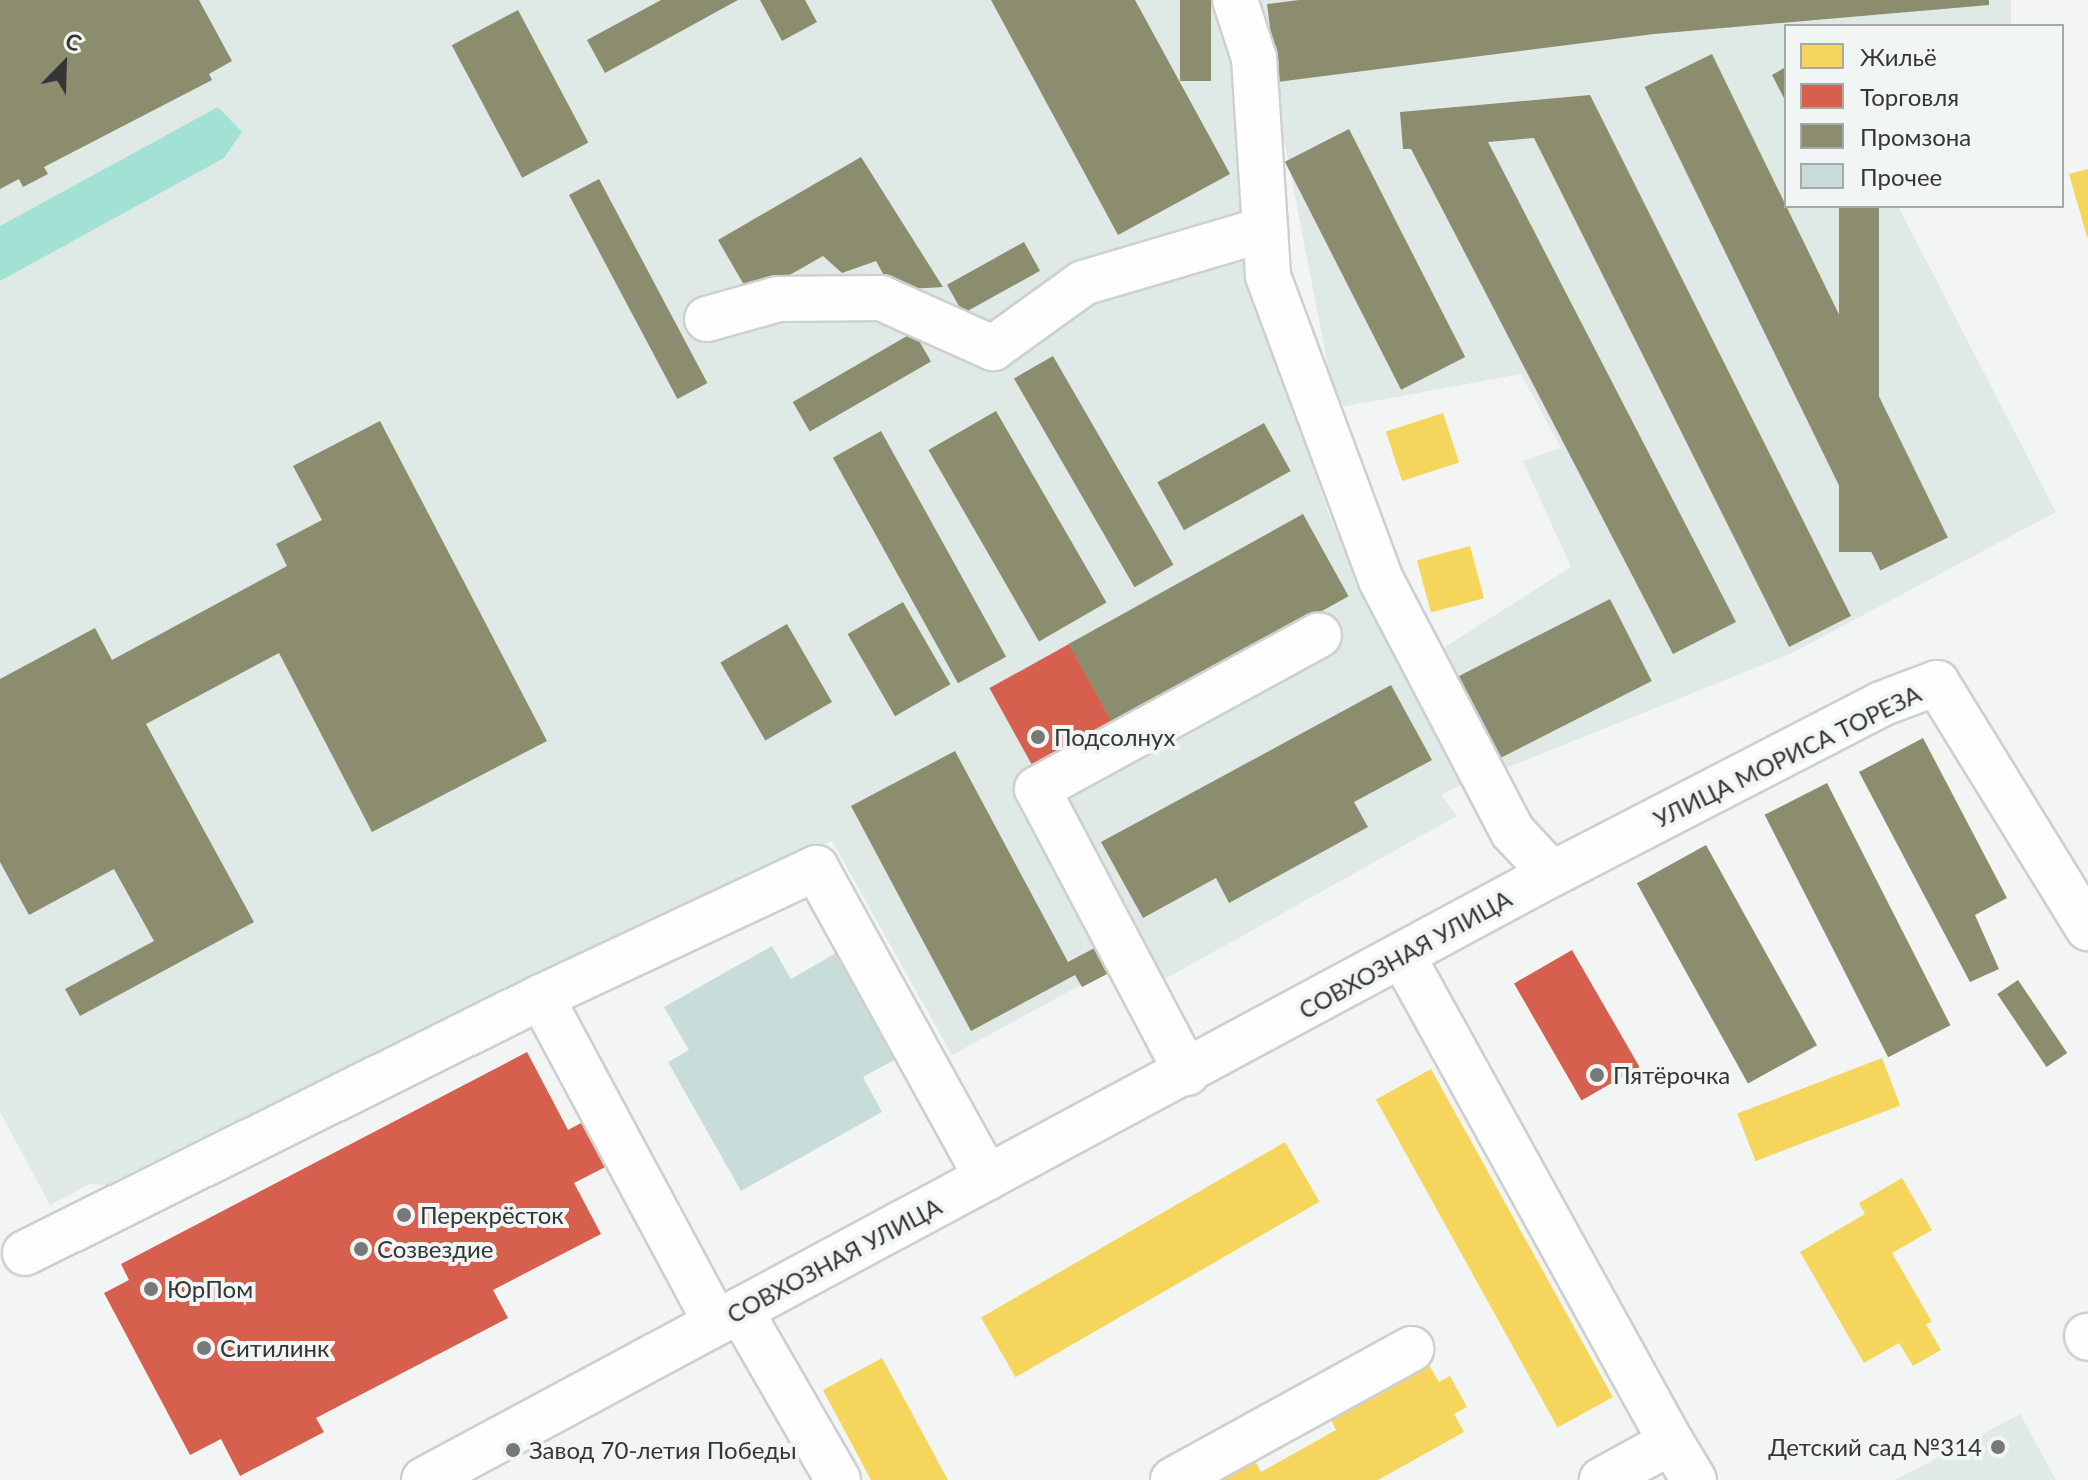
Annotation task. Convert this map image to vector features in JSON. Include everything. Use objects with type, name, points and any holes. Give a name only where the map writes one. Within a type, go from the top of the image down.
[{"type":"street","points":[[1235,0],[1254,58],[1268,276],[1381,580],[1513,832],[1552,874]]},
{"type":"street","points":[[707,319],[778,299],[881,298],[993,348],[1083,283],[1265,229]]},
{"type":"street","points":[[1187,1073],[1037,789],[1319,635]]},
{"type":"street","name":"УЛИЦА МОРИСА ТОРЕЗА","points":[[1552,874],[1881,704],[1937,683],[2088,928]]},
{"type":"street","points":[[25,1253],[541,997],[816,868],[987,1178]]},
{"type":"street","name":"СОВХОЗНАЯ УЛИЦА","points":[[424,1480],[1187,1073],[1552,874]]},
{"type":"street","points":[[1402,955],[1694,1480]]},
{"type":"street","points":[[541,997],[728,1317],[838,1480]]},
{"type":"street","points":[[1173,1480],[1411,1349]]},
{"type":"street","points":[[1602,1480],[1671,1442]]},
{"type":"shaded area","points":[[0,0],[1216,0],[1238,63],[1251,277],[1329,515],[1467,782],[1441,795],[1457,816],[1163,980],[1143,951],[952,1055],[832,841],[570,961],[134,1187],[90,1184],[50,1205],[0,1112]]},
{"type":"shaded area","points":[[1251,0],[2011,0],[2011,24],[1784,24],[1784,208],[1899,208],[2056,512],[1792,653],[1496,772],[1437,652],[1571,567],[1523,461],[1561,448],[1521,374],[1336,408],[1267,52]]},
{"type":"shaded area","name":"Детский сад №314","points":[[2020,1414],[2056,1480],[1895,1480]]},
{"type":"green space","points":[[218,107],[242,132],[224,158],[0,281],[0,226]]},
{"type":"building: Жильё","points":[[2088,169],[2088,237],[2087,237],[2069,174]]},
{"type":"building: Жильё","points":[[1443,413],[1459,462],[1402,481],[1386,432]]},
{"type":"building: Жильё","points":[[1470,546],[1484,598],[1431,612],[1417,560]]},
{"type":"building: Жильё","points":[[1882,1058],[1900,1106],[1756,1161],[1737,1114]]},
{"type":"building: Жильё","points":[[1431,1069],[1613,1397],[1558,1428],[1376,1100]]},
{"type":"building: Жильё","points":[[1285,1142],[1320,1202],[1016,1377],[981,1318]]},
{"type":"building: Жильё","points":[[1902,1178],[1932,1230],[1892,1253],[1932,1322],[1926,1324],[1941,1350],[1913,1366],[1899,1343],[1864,1363],[1800,1252],[1865,1214],[1859,1203]]},
{"type":"building: Жильё","points":[[882,1358],[948,1480],[871,1480],[823,1390]]},
{"type":"building: Жильё","points":[[1429,1365],[1439,1382],[1450,1376],[1467,1407],[1454,1414],[1464,1432],[1378,1480],[1222,1480],[1255,1461],[1261,1472],[1336,1430],[1331,1420]]},
{"type":"building: Торговля","points":[[1069,644],[1115,726],[1035,770],[989,688]]},
{"type":"building: Торговля","points":[[1572,950],[1640,1067],[1581,1100],[1514,983]]},
{"type":"building: Торговля","name":"Созвездие","points":[[527,1052],[568,1130],[598,1114],[621,1159],[574,1183],[601,1234],[493,1290],[508,1318],[316,1418],[324,1432],[240,1476],[221,1439],[190,1455],[104,1293],[129,1280],[121,1264]]},
{"type":"building: Промзона","points":[[0,0],[199,0],[232,61],[209,74],[212,80],[44,167],[48,174],[23,187],[19,179],[0,189]]},
{"type":"building: Промзона","points":[[661,0],[738,0],[605,73],[587,40]]},
{"type":"building: Промзона","points":[[760,0],[805,0],[817,22],[782,41]]},
{"type":"building: Промзона","points":[[991,0],[1135,0],[1230,174],[1118,235]]},
{"type":"building: Промзона","points":[[1180,0],[1211,0],[1211,81],[1180,81]]},
{"type":"building: Промзона","points":[[1299,0],[1989,0],[1989,5],[1654,34],[1277,82],[1267,4]]},
{"type":"building: Промзона","points":[[518,10],[588,142],[522,178],[452,45]]},
{"type":"building: Промзона","points":[[1712,54],[1784,202],[1784,208],[1787,208],[1948,538],[1880,570],[1645,87]]},
{"type":"building: Промзона","points":[[1784,68],[1784,98],[1772,75]]},
{"type":"building: Промзона","points":[[1590,95],[1851,616],[1789,647],[1534,138],[1488,142],[1736,622],[1673,654],[1411,149],[1403,149],[1400,112]]},
{"type":"building: Промзона","points":[[1349,129],[1465,357],[1401,390],[1285,162]]},
{"type":"building: Промзона","points":[[861,157],[943,287],[892,290],[876,261],[842,273],[823,256],[751,297],[718,240]]},
{"type":"building: Промзона","points":[[599,179],[707,383],[677,399],[569,195]]},
{"type":"building: Промзона","points":[[1839,208],[1879,208],[1879,552],[1839,552]]},
{"type":"building: Промзона","points":[[1024,242],[1040,271],[963,314],[947,285]]},
{"type":"building: Промзона","points":[[914,332],[931,361],[810,431],[793,402]]},
{"type":"building: Промзона","points":[[1053,356],[1174,565],[1135,587],[1014,378]]},
{"type":"building: Промзона","points":[[996,411],[1106,602],[1039,641],[928,450]]},
{"type":"building: Промзона","points":[[380,421],[547,741],[372,832],[279,653],[146,724],[254,922],[80,1016],[65,989],[154,941],[114,869],[29,915],[0,862],[0,679],[95,628],[112,660],[287,566],[276,544],[322,520],[293,466]]},
{"type":"building: Промзона","points":[[1264,423],[1291,471],[1184,530],[1157,482]]},
{"type":"building: Промзона","points":[[881,431],[1006,657],[958,683],[833,458]]},
{"type":"building: Промзона","points":[[1303,514],[1349,596],[1114,726],[1069,644]]},
{"type":"building: Промзона","points":[[1610,599],[1652,681],[1499,759],[1458,677]]},
{"type":"building: Промзона","points":[[903,602],[950,684],[895,716],[848,634]]},
{"type":"building: Промзона","points":[[787,624],[832,702],[765,740],[720,662]]},
{"type":"building: Промзона","points":[[1391,685],[1432,760],[1354,802],[1368,827],[1229,903],[1216,878],[1143,918],[1101,842]]},
{"type":"building: Промзона","points":[[1923,738],[2007,898],[1975,915],[1999,969],[1970,982],[1859,772]]},
{"type":"building: Промзона","points":[[955,751],[1068,962],[1102,944],[1115,970],[1082,987],[1075,975],[971,1031],[851,806]]},
{"type":"building: Промзона","points":[[1827,783],[1950,1025],[1888,1057],[1765,815]]},
{"type":"building: Промзона","points":[[1706,845],[1817,1045],[1748,1084],[1637,883]]},
{"type":"building: Промзона","points":[[2018,980],[2067,1053],[2046,1067],[1997,994]]},
{"type":"building: Прочее","points":[[772,946],[791,979],[836,953],[896,1059],[863,1077],[882,1112],[741,1191],[668,1062],[689,1050],[664,1007]]},
{"type":"place","name":"Подсолнух","points":[[1038,737]]},
{"type":"place","name":"Пятёрочка","points":[[1597,1075]]},
{"type":"place","name":"Перекрёсток","points":[[404,1215]]},
{"type":"place","name":"Созвездие","points":[[361,1249]]},
{"type":"place","name":"ЮрПом","points":[[151,1289]]},
{"type":"place","name":"Ситилинк","points":[[204,1348]]},
{"type":"place","name":"Детский сад №314","points":[[1998,1447]]},
{"type":"place","name":"Завод 70-летия Победы","points":[[513,1450]]}]
